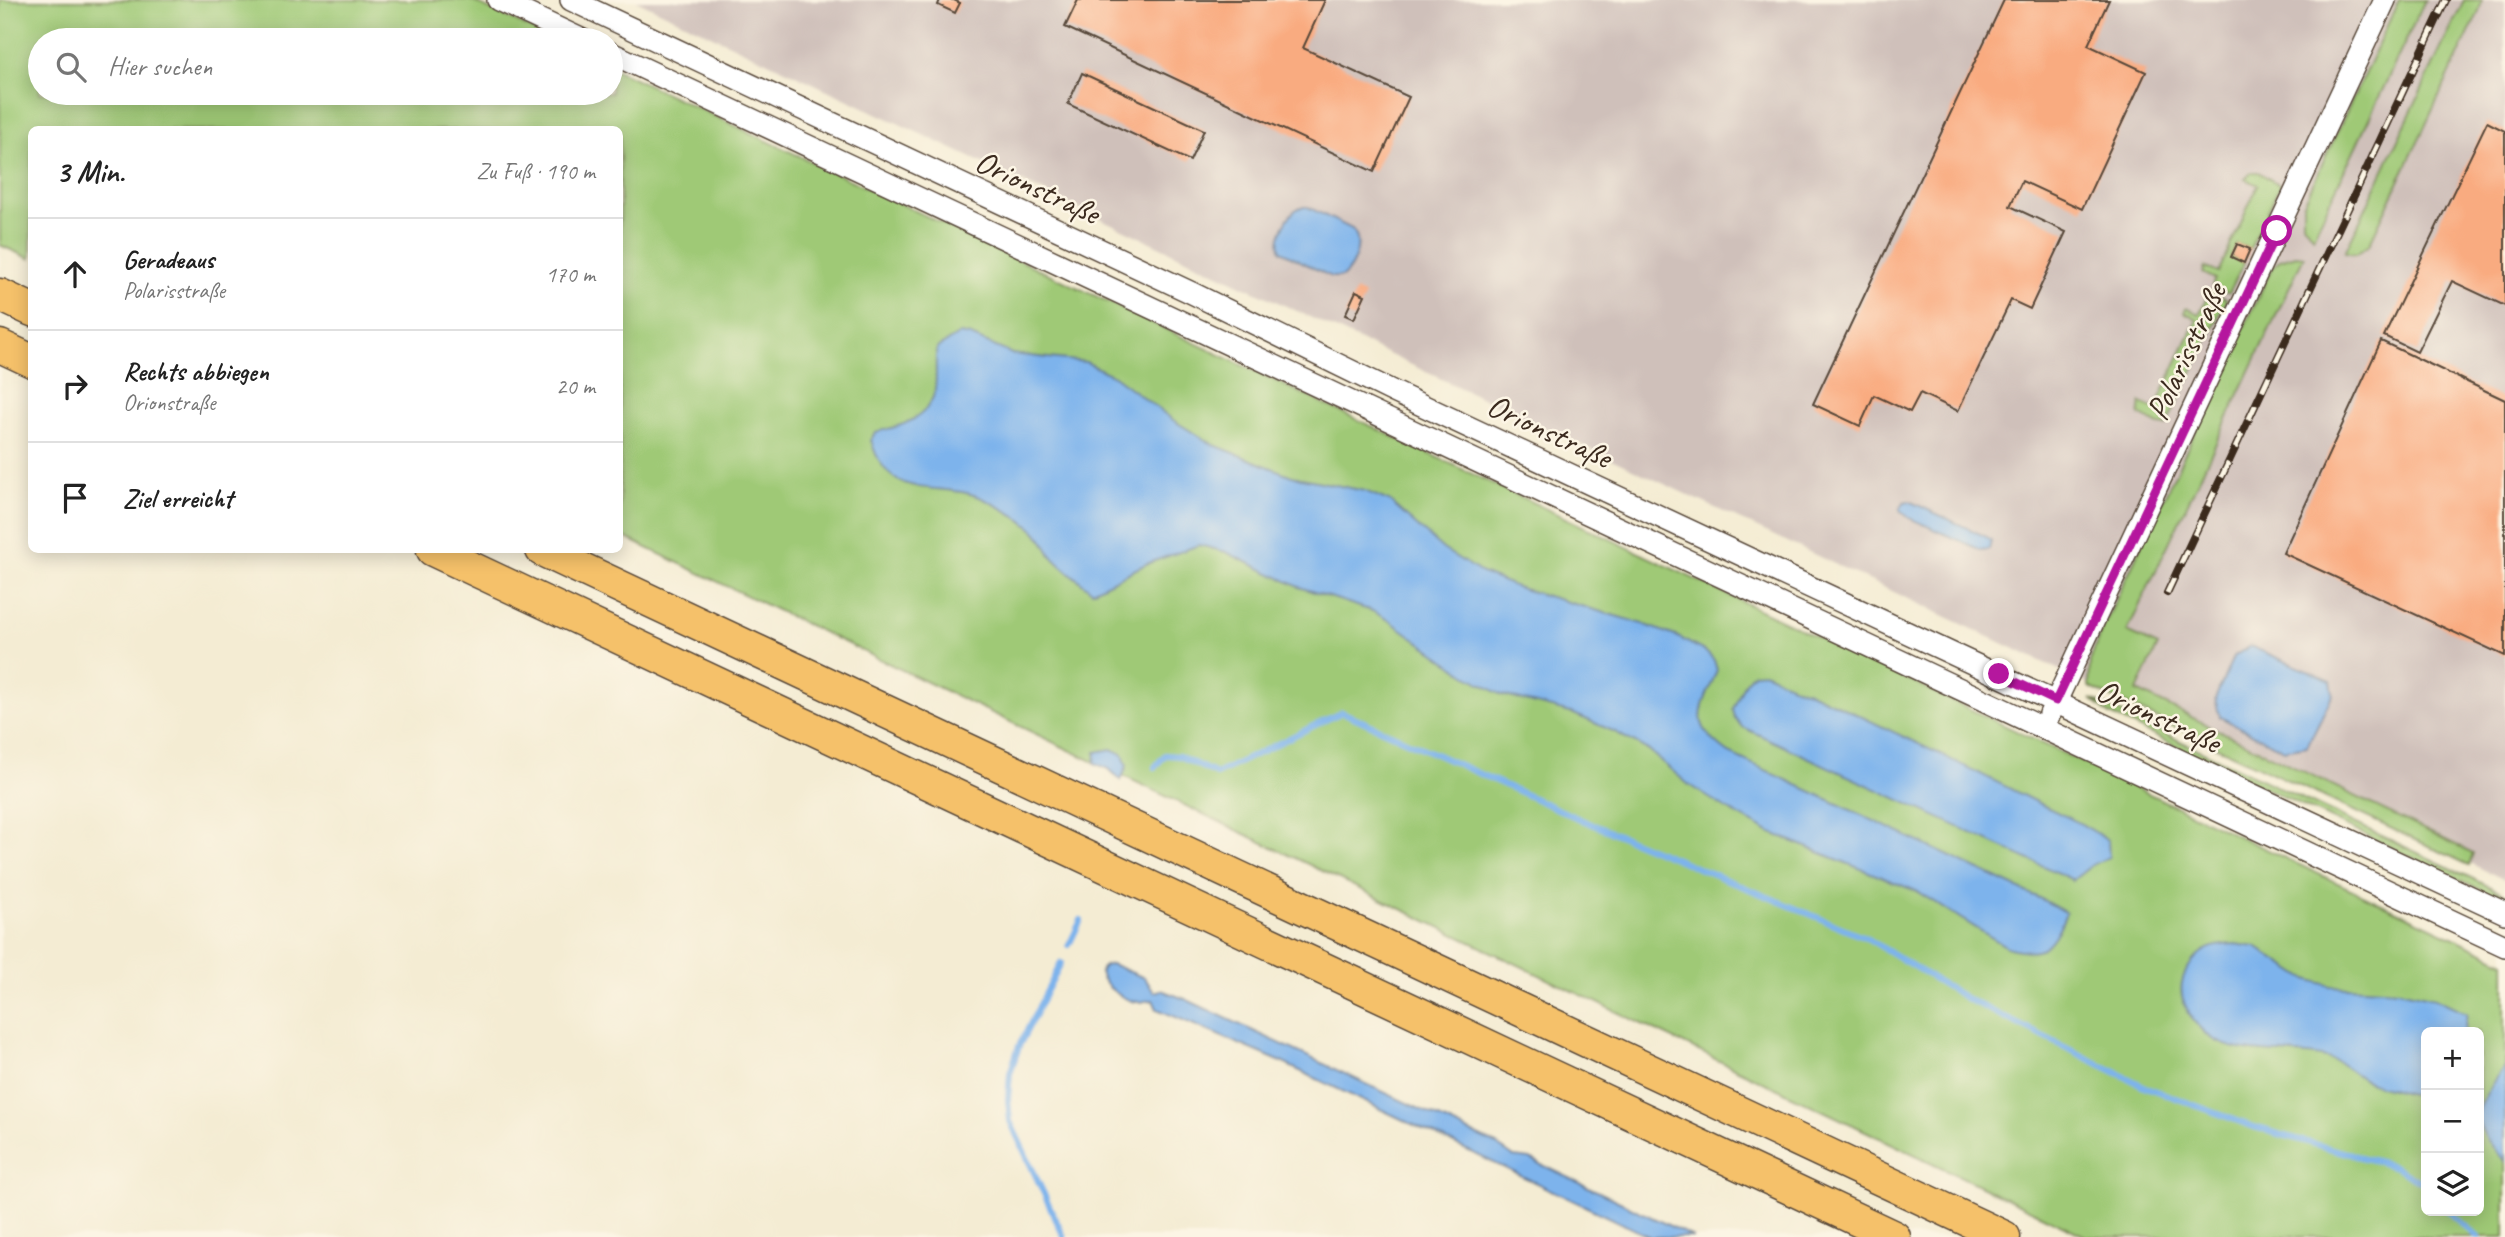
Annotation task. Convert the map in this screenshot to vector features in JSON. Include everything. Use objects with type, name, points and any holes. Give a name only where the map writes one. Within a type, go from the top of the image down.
[{"type":"highway","points":[[0,295],[28,308]]},
{"type":"highway","points":[[0,346],[28,359]]},
{"type":"highway","points":[[439,553],[1894,1237]]},
{"type":"highway","points":[[548,553],[2004,1237]]},
{"type":"street","points":[[498,0],[558,28]]},
{"type":"street","name":"Orionstraße","points":[[571,0],[1192,293],[1407,398],[2505,913]]},
{"type":"street","name":"Polarisstraße","points":[[2043,729],[2385,0]]},
{"type":"street","name":"Orionstraße","points":[[623,59],[2505,946]]},
{"type":"shaded area","points":[[636,0],[2505,0],[2505,880],[2461,859]]},
{"type":"green space","points":[[0,0],[470,0],[530,28],[28,28],[28,105],[623,105],[623,73],[2505,962],[2505,1237],[2087,1237],[623,536],[623,126],[28,126],[28,258],[0,245]]},
{"type":"green space","points":[[2399,0],[2425,0],[2313,237],[2303,223],[2303,205]]},
{"type":"green space","points":[[2464,0],[2482,0],[2479,12],[2369,245],[2356,254],[2345,252]]},
{"type":"green space","points":[[2252,172],[2258,172],[2280,185],[2250,249],[2237,244],[2231,257],[2244,263],[2229,293],[2212,286],[2215,279],[2203,273],[2205,267],[2218,273],[2258,185],[2245,179]]},
{"type":"green space","points":[[2296,255],[2304,256],[2127,632],[2158,646],[2137,691],[2473,853],[2469,865],[2089,687],[2090,662],[2099,636],[2272,268],[2280,260]]},
{"type":"green space","points":[[2210,291],[2227,299],[2166,426],[2159,425],[2139,415],[2141,403],[2155,409],[2197,319],[2184,312],[2186,308],[2199,314]]},
{"type":"green space","points":[[2091,699],[2505,894],[2505,901],[2110,715]]},
{"type":"water","points":[[1301,207],[1308,207],[1352,229],[1356,234],[1356,254],[1342,277],[1331,277],[1281,251],[1280,239],[1284,226]]},
{"type":"water","points":[[960,334],[1012,354],[1086,362],[1114,376],[1176,422],[1214,445],[1292,476],[1365,491],[1389,501],[1443,549],[1482,573],[1516,587],[1643,624],[1678,637],[1706,652],[1714,660],[1717,670],[1701,716],[1707,733],[1716,743],[1729,753],[2043,900],[2066,913],[2056,934],[2038,950],[2007,947],[1916,891],[1769,832],[1725,808],[1689,785],[1648,750],[1615,732],[1574,714],[1502,695],[1466,675],[1372,611],[1299,587],[1226,552],[1199,545],[1146,564],[1092,591],[1055,560],[1042,538],[1008,511],[969,494],[904,483],[891,475],[880,461],[871,440],[875,432],[902,425],[925,410],[934,394],[937,348]]},
{"type":"water","points":[[1909,501],[1987,537],[1991,540],[1989,549],[1981,550],[1909,518],[1900,510],[1904,502]]},
{"type":"water","points":[[2250,646],[2331,681],[2333,694],[2307,746],[2284,750],[2220,717],[2215,699],[2233,657]]},
{"type":"water","points":[[1764,672],[1917,743],[2078,823],[2108,841],[2109,857],[2092,865],[2073,880],[1742,727],[1735,718],[1733,709],[1745,682],[1753,673]]},
{"type":"water","points":[[1111,749],[1123,754],[1127,766],[1121,780],[1109,769],[1095,763],[1096,752]]},
{"type":"water","points":[[2235,944],[2256,947],[2304,978],[2331,986],[2399,990],[2435,998],[2467,1013],[2465,1027],[2421,1027],[2421,1094],[2418,1096],[2373,1083],[2330,1059],[2229,1046],[2212,1038],[2197,1025],[2182,995],[2183,979],[2187,970],[2199,954],[2215,946]]},
{"type":"water","points":[[1111,964],[1145,978],[1154,992],[1161,990],[1185,999],[1497,1145],[1514,1157],[1530,1159],[1693,1237],[1650,1237],[1279,1061],[1157,1009],[1153,1000],[1135,1002],[1123,997],[1102,978],[1100,972],[1104,966]]},
{"type":"water","points":[[2505,1066],[2505,1161],[2484,1134],[2484,1098]]},
{"type":"building","points":[[940,0],[960,3],[955,13],[938,5]]},
{"type":"building","points":[[1078,0],[1325,0],[1303,48],[1409,97],[1374,172],[1065,27]]},
{"type":"building","points":[[2004,0],[2109,0],[2088,45],[2146,72],[2082,209],[2022,181],[2010,206],[2066,232],[2030,309],[2011,300],[1958,411],[1920,393],[1910,412],[1874,395],[1860,426],[1813,404]]},
{"type":"building","points":[[1082,73],[1204,130],[1190,161],[1068,104]]},
{"type":"building","points":[[2487,122],[2505,131],[2505,306],[2452,281],[2417,352],[2384,336]]},
{"type":"building","points":[[2237,244],[2250,249],[2244,263],[2231,257]]},
{"type":"building","points":[[1356,291],[1365,295],[1354,319],[1345,315]]},
{"type":"building","points":[[2381,341],[2505,400],[2505,656],[2283,553]]},
{"type":"waterway","points":[[1155,767],[1165,755],[1179,756],[1216,774],[1342,712],[1582,820],[1865,937],[1967,999],[2146,1087],[2254,1127],[2396,1167],[2421,1182]]},
{"type":"waterway","points":[[1069,945],[1081,920]]},
{"type":"waterway","points":[[1061,963],[1019,1046],[1010,1073],[1008,1099],[1010,1121],[1064,1237]]},
{"type":"waterway","points":[[2454,1216],[2478,1237]]},
{"type":"railway","points":[[2167,593],[2446,0]]},
{"type":"route","points":[[1999,674],[2056,701],[2277,231]]}]
